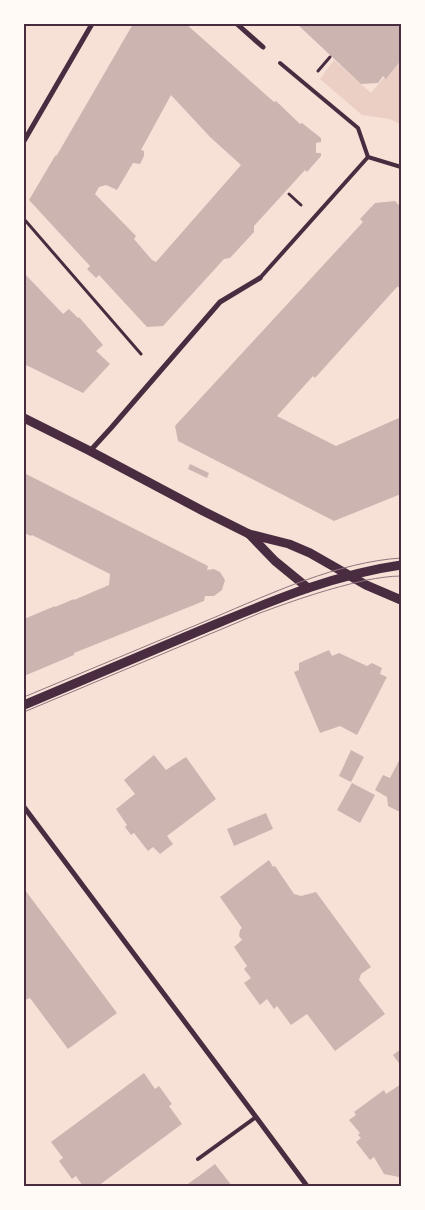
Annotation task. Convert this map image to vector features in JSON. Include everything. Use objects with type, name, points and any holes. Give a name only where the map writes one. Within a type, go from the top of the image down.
[{"type":"street","points":[[24,141],[92,24]]},
{"type":"street","points":[[236,24],[263,47]]},
{"type":"street","points":[[90,451],[220,302],[260,278]]},
{"type":"street","points":[[24,418],[249,534],[289,544],[310,553],[348,576],[401,600]]},
{"type":"street","points":[[249,534],[275,561],[308,588]]},
{"type":"street","points":[[24,705],[308,588],[369,570],[401,565]]},
{"type":"street","points":[[24,807],[307,1186]]},
{"type":"lane","points":[[280,63],[358,128],[368,157]]},
{"type":"lane","points":[[368,157],[401,167]]},
{"type":"lane","points":[[260,278],[368,157]]},
{"type":"lane","points":[[198,1159],[256,1117]]},
{"type":"path","points":[[24,219],[141,354]]},
{"type":"shaded area","points":[[401,57],[401,125],[390,119],[362,115],[320,79],[334,60],[371,93]]},
{"type":"building","points":[[133,24],[186,24],[300,124],[302,123],[321,138],[321,142],[316,143],[316,153],[321,153],[321,156],[307,172],[305,170],[254,226],[254,232],[230,258],[224,259],[163,326],[147,327],[99,275],[96,278],[87,269],[90,266],[29,200]],"holes":[[[171,95],[210,137],[241,165],[156,262],[152,260],[134,239],[136,236],[95,194],[99,187],[106,185],[117,190],[133,163],[140,164],[144,156],[144,151],[141,150]]]},
{"type":"building","points":[[297,24],[400,24],[401,60],[386,79],[383,76],[378,83],[361,84]]},
{"type":"building","points":[[395,201],[401,207],[401,287],[397,287],[315,378],[313,376],[277,416],[336,446],[401,417],[401,494],[334,521],[178,441],[175,426],[363,222],[360,219],[375,203]]},
{"type":"building","points":[[24,273],[63,314],[69,309],[79,317],[103,345],[96,351],[110,364],[83,393],[24,364]]},
{"type":"building","points":[[190,464],[209,473],[207,478],[188,469]]},
{"type":"building","points":[[24,473],[208,566],[207,570],[214,569],[220,572],[225,580],[222,590],[214,596],[205,596],[204,601],[74,653],[74,655],[24,676],[24,619],[109,585],[110,574],[32,535],[24,533]]},
{"type":"building","points":[[329,650],[332,656],[339,653],[367,666],[372,663],[382,668],[380,674],[387,677],[357,735],[340,726],[320,733],[294,672],[299,670],[299,663]]},
{"type":"building","points":[[351,750],[364,757],[351,782],[339,776]]},
{"type":"building","points":[[154,755],[166,770],[186,757],[216,799],[167,836],[173,844],[160,854],[153,847],[148,851],[134,833],[131,835],[125,827],[127,825],[116,809],[135,794],[124,780]]},
{"type":"building","points":[[401,757],[400,812],[388,806],[387,797],[375,790],[383,775],[390,778]]},
{"type":"building","points":[[352,783],[375,795],[360,823],[337,810]]},
{"type":"building","points":[[266,813],[273,829],[234,846],[227,829]]},
{"type":"building","points":[[269,860],[294,894],[301,896],[316,892],[371,967],[361,974],[359,980],[385,1014],[335,1051],[307,1014],[291,1025],[277,1006],[274,1009],[267,999],[260,1005],[244,983],[251,978],[244,969],[247,966],[234,947],[242,940],[239,936],[242,928],[220,897]]},
{"type":"building","points":[[25,890],[117,1013],[68,1049],[30,998],[24,999]]},
{"type":"building","points":[[401,1049],[401,1066],[393,1055]]},
{"type":"building","points":[[144,1073],[155,1089],[159,1086],[172,1104],[169,1106],[182,1124],[98,1186],[83,1186],[76,1176],[72,1179],[59,1161],[63,1158],[51,1142]]},
{"type":"building","points":[[401,1084],[401,1174],[399,1177],[384,1174],[374,1157],[370,1160],[356,1142],[361,1138],[358,1135],[360,1133],[349,1120],[356,1115],[354,1112],[384,1090],[386,1094]]},
{"type":"building","points":[[215,1164],[232,1186],[185,1186],[199,1176]]},
{"type":"tram line","points":[[24,697],[306,580],[353,566],[401,558]]},
{"type":"tram line","points":[[24,712],[273,608],[353,583],[401,576]]}]
